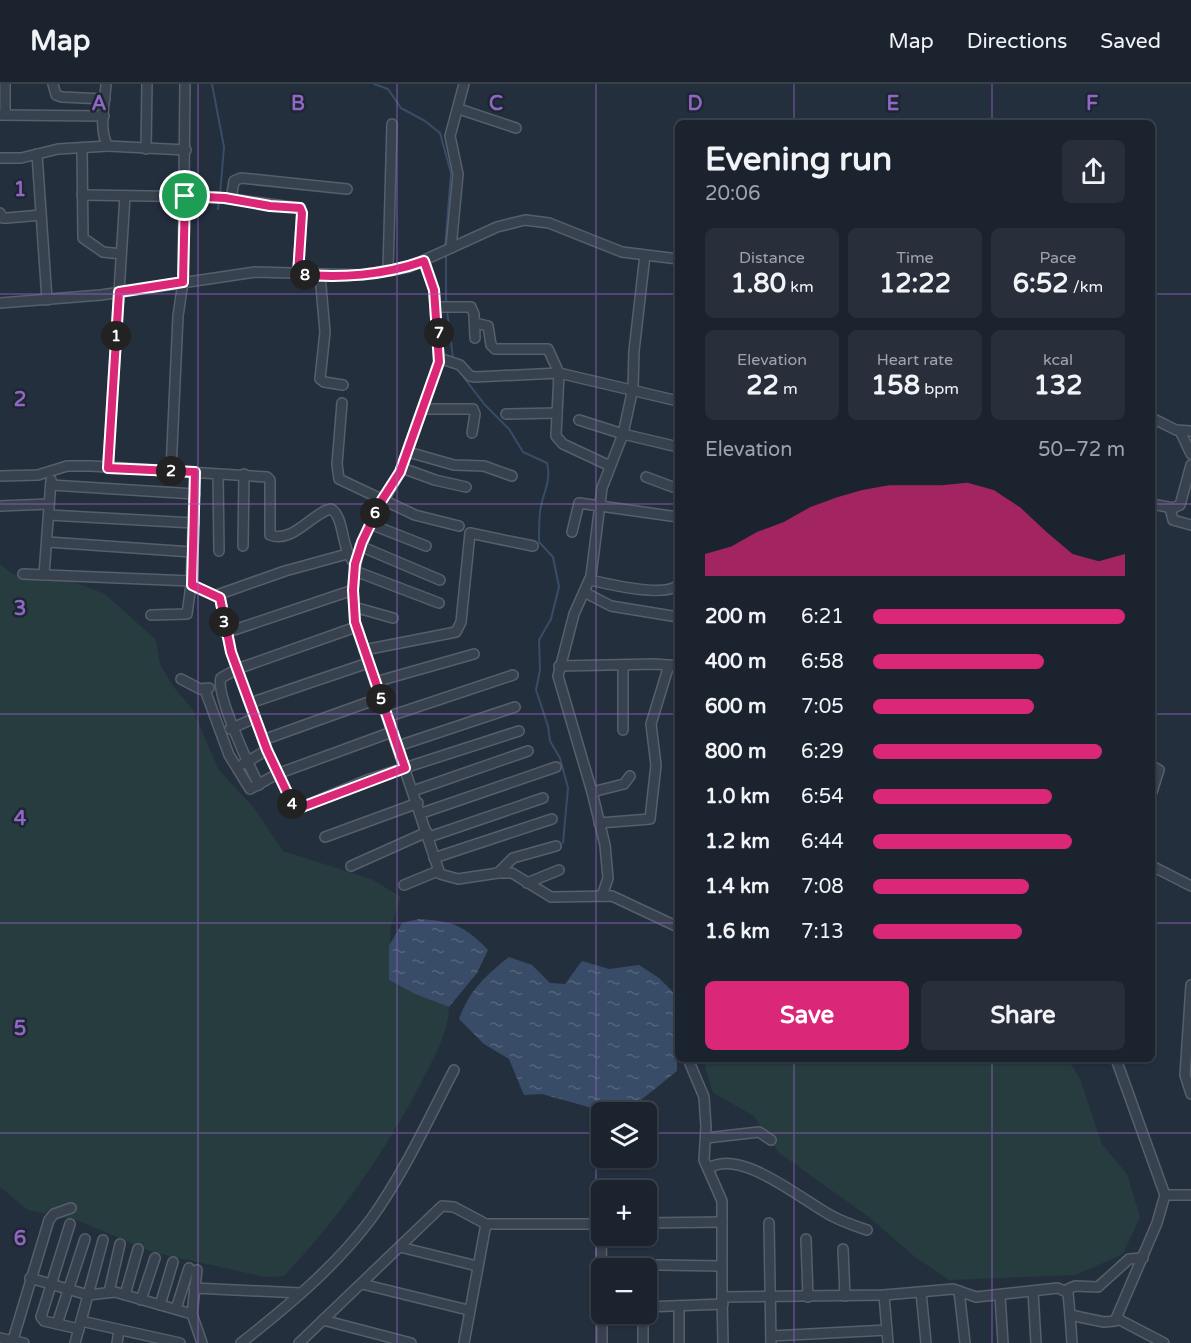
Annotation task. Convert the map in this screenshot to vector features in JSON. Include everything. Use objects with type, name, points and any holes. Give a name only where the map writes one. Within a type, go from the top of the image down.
[{"type":"street","points":[[5,84],[2,115],[104,116]]},
{"type":"street","points":[[53,84],[56,95],[62,97],[105,99]]},
{"type":"street","points":[[106,84],[104,116],[105,141],[108,146]]},
{"type":"street","points":[[146,149],[147,84]]},
{"type":"street","points":[[171,471],[178,316],[183,282],[185,84]]},
{"type":"street","points":[[447,249],[458,174],[450,136],[464,84]]},
{"type":"street","points":[[459,109],[516,128]]},
{"type":"street","points":[[388,270],[392,124]]},
{"type":"street","points":[[0,158],[108,146],[186,150]]},
{"type":"street","points":[[82,148],[83,238],[103,252],[121,254]]},
{"type":"street","points":[[37,154],[47,300]]},
{"type":"street","points":[[224,198],[234,181],[246,177],[347,189]]},
{"type":"street","points":[[82,195],[224,198],[301,209],[298,274]]},
{"type":"street","points":[[108,468],[125,196]]},
{"type":"street","points":[[0,213],[3,218],[41,215]]},
{"type":"street","points":[[0,303],[119,292],[255,272],[363,274],[424,261],[509,223],[537,221],[561,228],[602,246],[675,260]]},
{"type":"street","points":[[602,896],[608,869],[592,792],[559,682],[559,666],[590,580],[596,549],[600,505],[610,466],[623,434],[633,388],[634,351],[645,255]]},
{"type":"street","points":[[424,261],[434,290],[443,307],[439,358],[424,409],[402,468],[382,500],[360,546],[353,590],[356,627],[422,813],[438,871],[453,879],[512,873],[551,897],[602,896],[626,901],[664,923],[675,926]]},
{"type":"street","points":[[320,275],[325,332],[320,379],[324,382],[343,385]]},
{"type":"street","points":[[443,307],[471,307],[475,323],[475,338]]},
{"type":"street","points":[[475,323],[488,326],[491,345],[495,349],[548,349],[559,373],[556,436],[560,442],[610,466]]},
{"type":"street","points":[[439,358],[455,363],[475,377],[559,373],[633,388],[675,400]]},
{"type":"street","points":[[342,402],[338,477],[382,500],[424,518],[459,526]]},
{"type":"street","points":[[424,409],[472,409],[475,414],[472,433]]},
{"type":"street","points":[[506,414],[557,413]]},
{"type":"street","points":[[1155,419],[1180,431],[1191,431]]},
{"type":"street","points":[[579,420],[623,434],[675,446]]},
{"type":"street","points":[[1180,431],[1191,454]]},
{"type":"street","points":[[408,452],[443,463],[484,466],[512,476]]},
{"type":"street","points":[[0,476],[52,472],[67,466],[263,476],[270,480],[271,536],[302,528],[331,508],[340,520],[347,554],[355,567],[438,603]]},
{"type":"street","points":[[402,468],[435,480],[466,487]]},
{"type":"street","points":[[1155,505],[1170,508],[1180,505],[1190,470]]},
{"type":"street","points":[[44,575],[52,472]]},
{"type":"street","points":[[151,615],[187,614],[191,583],[195,472]]},
{"type":"street","points":[[243,546],[244,474]]},
{"type":"street","points":[[218,475],[219,551]]},
{"type":"street","points":[[646,477],[675,488]]},
{"type":"street","points":[[51,485],[195,494]]},
{"type":"street","points":[[0,506],[49,504]]},
{"type":"street","points":[[572,532],[577,504],[600,505],[675,517]]},
{"type":"street","points":[[1170,508],[1173,520],[1191,525]]},
{"type":"street","points":[[49,515],[194,523]]},
{"type":"street","points":[[370,524],[426,546]]},
{"type":"street","points":[[364,650],[456,632],[461,622],[470,534],[533,546]]},
{"type":"street","points":[[48,542],[192,552]]},
{"type":"street","points":[[360,546],[440,580]]},
{"type":"street","points":[[217,595],[347,554]]},
{"type":"street","points":[[23,574],[191,583],[217,595],[222,605],[225,633],[263,740],[293,805],[299,808],[405,768],[519,730]]},
{"type":"street","points":[[590,580],[643,590],[675,587]]},
{"type":"street","points":[[225,633],[353,590]]},
{"type":"street","points":[[584,592],[611,606],[675,617]]},
{"type":"street","points":[[354,607],[393,618]]},
{"type":"street","points":[[205,690],[226,673],[356,627]]},
{"type":"street","points":[[375,682],[474,654]]},
{"type":"street","points":[[250,703],[368,663]]},
{"type":"street","points":[[559,666],[674,665],[651,724],[656,765],[650,819],[599,823]]},
{"type":"street","points":[[623,666],[623,730]]},
{"type":"street","points":[[387,717],[513,675]]},
{"type":"street","points":[[181,679],[205,690],[220,734],[236,769],[250,789],[278,774],[392,732]]},
{"type":"street","points":[[220,680],[220,688],[247,762],[259,784]]},
{"type":"street","points":[[263,740],[380,698]]},
{"type":"street","points":[[398,746],[515,707]]},
{"type":"street","points":[[220,734],[255,718]]},
{"type":"street","points":[[236,769],[267,750]]},
{"type":"street","points":[[413,791],[528,751]]},
{"type":"street","points":[[422,813],[556,767]]},
{"type":"street","points":[[1155,768],[1159,770],[1155,783]]},
{"type":"street","points":[[592,792],[620,786],[630,776]]},
{"type":"street","points":[[351,866],[428,835],[543,798]]},
{"type":"street","points":[[326,837],[418,803]]},
{"type":"street","points":[[434,858],[552,819]]},
{"type":"street","points":[[498,873],[513,858],[556,846]]},
{"type":"street","points":[[1155,868],[1191,886]]},
{"type":"street","points":[[527,883],[560,870]]},
{"type":"street","points":[[404,885],[438,871]]},
{"type":"street","points":[[1191,984],[1185,1075],[1191,1094]]},
{"type":"street","points":[[689,1062],[704,1097],[706,1138],[704,1160],[721,1195],[723,1343]]},
{"type":"street","points":[[1117,1062],[1165,1195],[1118,1319]]},
{"type":"street","points":[[241,1343],[301,1293],[372,1217],[410,1154],[454,1070]]},
{"type":"street","points":[[706,1138],[759,1132],[771,1140]]},
{"type":"street","points":[[708,1169],[721,1163],[746,1167],[831,1216],[867,1230]]},
{"type":"street","points":[[1165,1195],[1191,1195]]},
{"type":"street","points":[[299,1343],[442,1206],[454,1207],[486,1224],[591,1224]]},
{"type":"street","points":[[13,1342],[30,1278],[49,1220],[52,1216],[71,1208]]},
{"type":"street","points":[[657,1223],[722,1222]]},
{"type":"street","points":[[769,1223],[771,1340],[887,1330]]},
{"type":"street","points":[[70,1224],[41,1317],[44,1321],[119,1331],[180,1343]]},
{"type":"street","points":[[464,1343],[468,1310],[486,1224]]},
{"type":"street","points":[[57,1324],[85,1239]]},
{"type":"street","points":[[806,1239],[808,1297]]},
{"type":"street","points":[[75,1343],[103,1240]]},
{"type":"street","points":[[109,1292],[120,1244]]},
{"type":"street","points":[[400,1247],[477,1266]]},
{"type":"street","points":[[125,1295],[138,1249]]},
{"type":"street","points":[[843,1249],[845,1296]]},
{"type":"street","points":[[141,1300],[155,1258]]},
{"type":"street","points":[[657,1307],[769,1297],[959,1291],[972,1297],[1066,1290],[1075,1286],[1098,1287],[1129,1259],[1143,1258]]},
{"type":"street","points":[[160,1305],[172,1262]]},
{"type":"street","points":[[657,1265],[721,1266]]},
{"type":"street","points":[[176,1309],[193,1269],[192,1314],[202,1343]]},
{"type":"street","points":[[30,1278],[88,1295],[109,1292],[192,1314]]},
{"type":"street","points":[[362,1284],[468,1310]]},
{"type":"street","points":[[194,1288],[301,1293]]},
{"type":"street","points":[[1066,1290],[1069,1295],[1072,1343]]},
{"type":"street","points":[[959,1291],[965,1343]]},
{"type":"street","points":[[1033,1291],[1036,1343]]},
{"type":"street","points":[[921,1292],[926,1343]]},
{"type":"street","points":[[884,1295],[888,1343]]},
{"type":"street","points":[[1000,1295],[1003,1343]]},
{"type":"street","points":[[679,1306],[680,1343]]},
{"type":"street","points":[[1070,1316],[1104,1322],[1118,1319],[1164,1343]]},
{"type":"street","points":[[323,1320],[384,1339],[411,1343]]},
{"type":"street","points":[[602,1324],[602,1343]]},
{"type":"street","points":[[643,1324],[643,1343]]},
{"type":"street","points":[[117,1343],[119,1331]]},
{"type":"street","points":[[0,1338],[24,1343]]},
{"type":"green space","points":[[0,564],[14,575],[67,579],[105,594],[156,640],[160,664],[172,685],[193,710],[218,769],[254,808],[283,851],[371,879],[401,897],[391,926],[389,980],[415,994],[449,1007],[446,1027],[439,1047],[392,1135],[342,1208],[284,1276],[265,1277],[152,1252],[79,1221],[28,1210],[0,1187]]},
{"type":"green space","points":[[704,1062],[1070,1062],[1080,1079],[1102,1144],[1127,1174],[1140,1217],[1123,1254],[1076,1275],[949,1280],[915,1257],[869,1217],[778,1152],[754,1116],[713,1093]]},
{"type":"water","points":[[419,919],[440,921],[457,926],[472,935],[488,950],[477,973],[449,1007],[415,994],[389,980],[389,946],[402,923]]},
{"type":"water","points":[[509,957],[532,965],[550,983],[565,984],[582,961],[609,969],[639,965],[659,978],[675,994],[677,1071],[638,1102],[591,1102],[591,1108],[542,1094],[524,1095],[509,1059],[484,1044],[459,1019],[479,984]]},
{"type":"waterway","points":[[212,84],[224,147],[220,195]]},
{"type":"waterway","points":[[374,84],[388,89],[401,108],[425,121],[440,133],[451,173],[445,248]]},
{"type":"waterway","points":[[218,209],[219,200]]},
{"type":"waterway","points":[[446,254],[446,305]]},
{"type":"waterway","points":[[447,310],[453,358]]},
{"type":"waterway","points":[[455,366],[485,405],[509,429],[523,452],[547,463],[548,482],[540,512],[539,542],[553,557],[559,587],[551,619],[539,640],[540,670],[536,690],[548,726],[550,741],[560,758],[568,788],[563,843]]},
{"type":"route","points":[[185,196],[216,197],[270,206],[300,208],[302,213],[298,274],[348,276],[409,267],[424,261],[434,290],[440,353],[435,377],[400,472],[382,500],[362,542],[355,564],[353,590],[355,622],[405,768],[368,780],[299,808],[294,807],[267,750],[229,646],[220,598],[192,585],[190,578],[195,472],[108,468],[119,292],[183,282],[185,196]]}]
